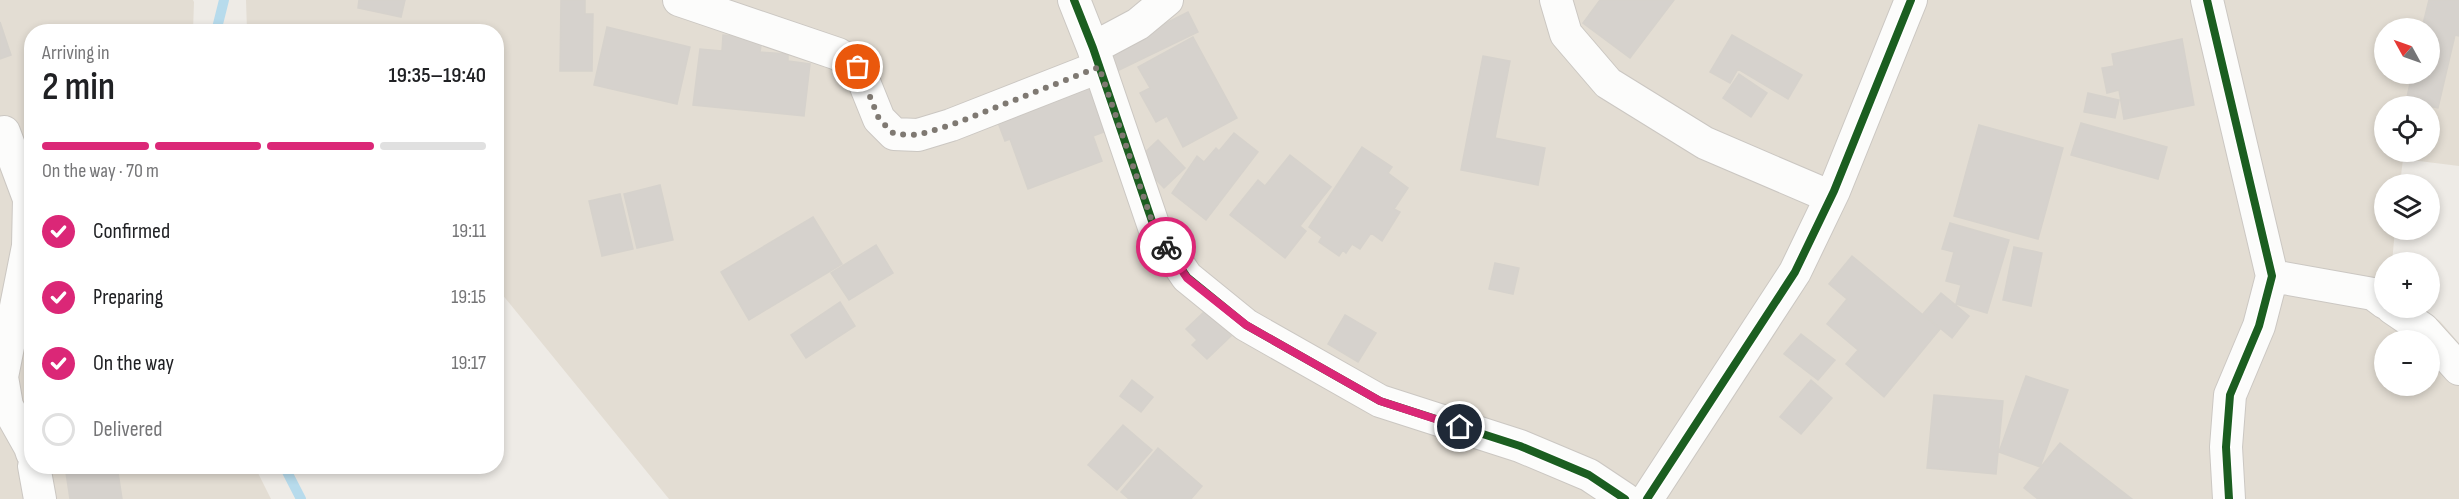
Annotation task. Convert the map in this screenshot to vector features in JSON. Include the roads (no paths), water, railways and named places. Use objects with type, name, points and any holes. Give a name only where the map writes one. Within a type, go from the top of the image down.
[{"type":"street","points":[[679,0],[838,54],[858,67],[879,119],[894,134],[918,135],[951,125],[1096,57],[1167,0]]},
{"type":"street","points":[[1074,0],[1096,57],[1155,230],[1187,278],[1246,325],[1380,401],[1520,446],[1589,475],[1625,499]]},
{"type":"street","points":[[1556,0],[1566,34],[1608,83],[1705,143],[1831,197]]},
{"type":"street","points":[[1647,499],[1795,272],[1831,197],[1911,0]]},
{"type":"street","points":[[2207,0],[2272,276],[2259,326],[2230,395],[2226,447],[2229,499]]},
{"type":"street","points":[[4,132],[24,186]]},
{"type":"street","points":[[24,266],[2,377],[7,406],[24,436]]},
{"type":"street","points":[[2272,276],[2374,295]]},
{"type":"street","points":[[2407,318],[2423,329],[2459,369]]},
{"type":"street","points":[[35,474],[40,499]]},
{"type":"waterway","points":[[218,24],[224,0]]},
{"type":"waterway","points":[[288,474],[301,499]]}]
